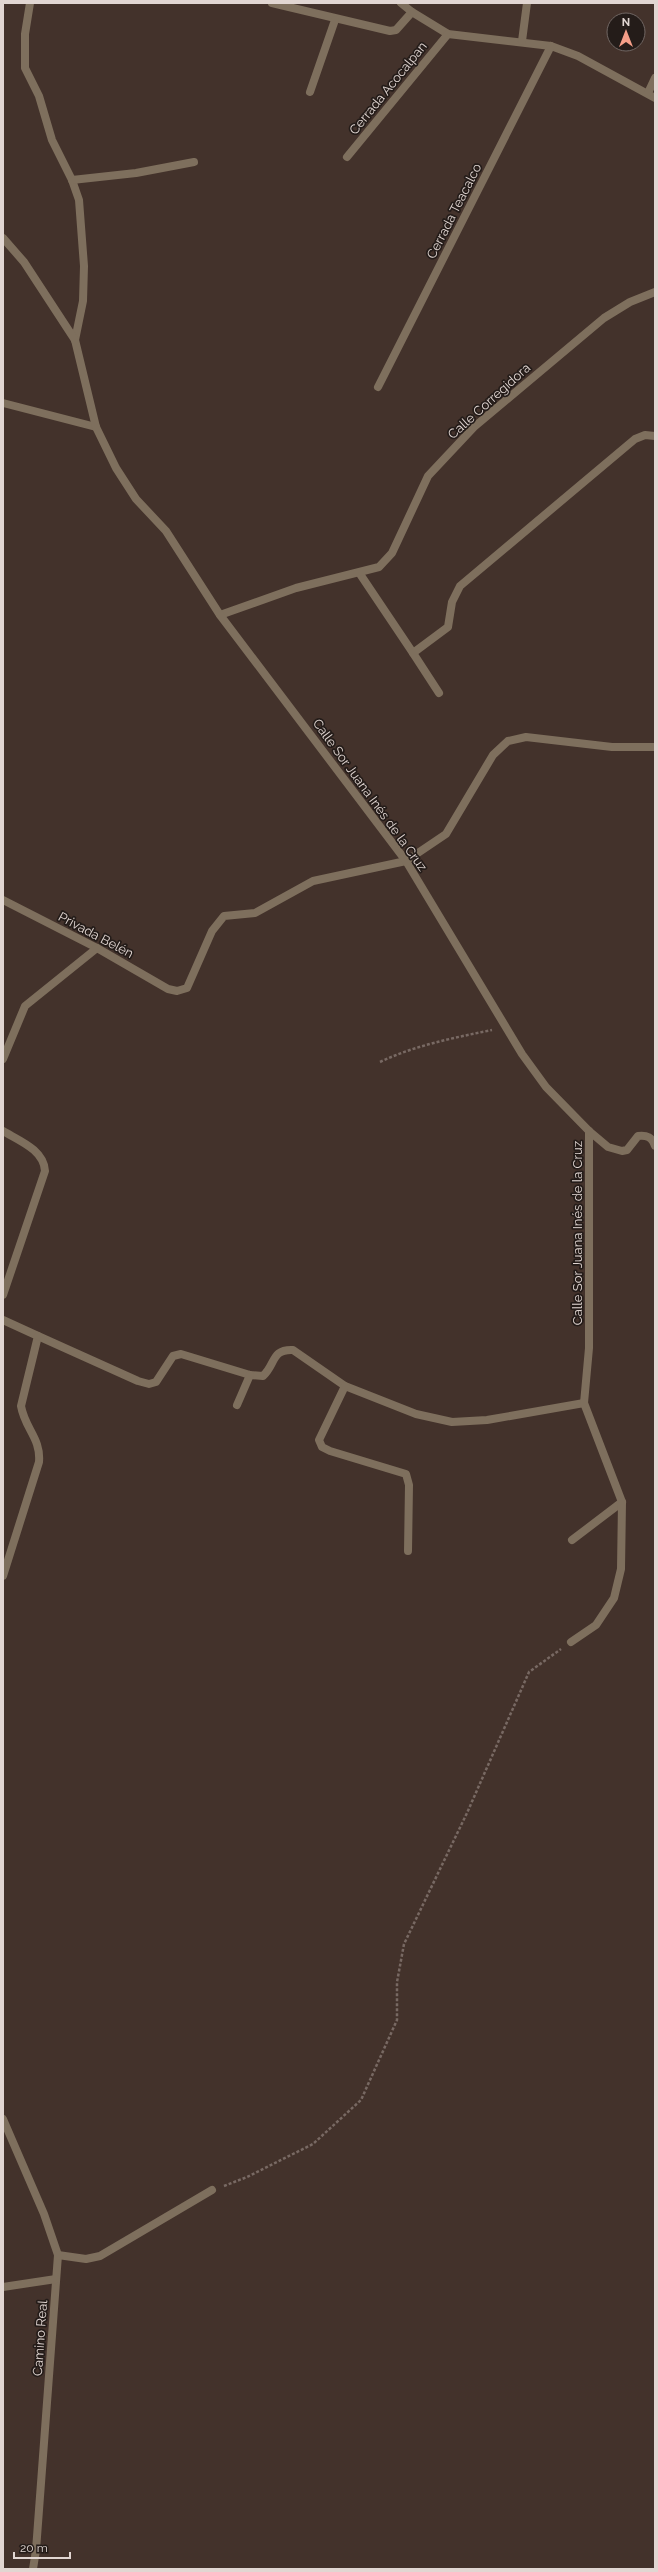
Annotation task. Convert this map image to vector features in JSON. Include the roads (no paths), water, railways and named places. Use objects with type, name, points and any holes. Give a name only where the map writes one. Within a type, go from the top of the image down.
[{"type":"street","points":[[30,3],[25,34],[25,68],[39,96],[52,140],[72,180],[79,200],[84,266],[83,300],[75,340]]},
{"type":"street","points":[[272,3],[335,20],[390,31],[396,30],[412,12]]},
{"type":"street","points":[[401,3],[412,12],[448,34],[522,41],[551,46],[578,56],[651,95],[655,78]]},
{"type":"street","points":[[522,41],[527,3]]},
{"type":"street","points":[[310,92],[335,20]]},
{"type":"street","name":"Cerrada Acocalpan","points":[[347,157],[448,34]]},
{"type":"street","name":"Cerrada Teacalco","points":[[378,387],[551,46]]},
{"type":"street","points":[[72,180],[136,173],[194,162]]},
{"type":"street","name":"Calle Sor Juana Inés de la Cruz","points":[[3,238],[24,262],[75,340],[96,427],[116,468],[136,499],[166,531],[220,616],[406,861],[522,1054],[546,1087],[589,1131],[589,1348],[584,1404]]},
{"type":"street","name":"Calle Corregidora","points":[[220,616],[296,588],[360,574],[379,567],[392,553],[428,476],[474,427],[604,318],[630,302],[655,292]]},
{"type":"street","points":[[3,403],[96,427]]},
{"type":"street","points":[[413,653],[448,627],[452,602],[460,586],[636,439],[645,435],[655,436]]},
{"type":"street","points":[[360,574],[439,693]]},
{"type":"street","points":[[406,861],[446,834],[493,756],[508,741],[526,737],[612,747],[655,747]]},
{"type":"street","name":"Privada Belén","points":[[3,900],[97,948],[168,989],[177,991],[187,988],[212,931],[224,916],[255,913],[313,882],[406,861]]},
{"type":"street","points":[[3,1059],[25,1006],[97,948]]},
{"type":"street","points":[[3,1131],[38,1153],[45,1162],[46,1172],[3,1295]]},
{"type":"street","points":[[589,1131],[608,1146],[622,1151],[627,1150],[638,1136],[646,1135],[653,1140],[655,1146]]},
{"type":"street","points":[[3,1320],[138,1381],[148,1384],[156,1382],[172,1356],[181,1354],[250,1375],[263,1376],[271,1370],[277,1353],[283,1350],[293,1350],[345,1386],[416,1414],[452,1422],[487,1420],[584,1404],[622,1502],[621,1569],[614,1598],[596,1624],[572,1642]]},
{"type":"street","points":[[3,1576],[39,1462],[40,1448],[23,1418],[21,1406],[38,1336]]},
{"type":"street","points":[[237,1405],[250,1375]]},
{"type":"street","points":[[345,1386],[319,1440],[322,1447],[330,1451],[406,1474],[409,1485],[408,1551]]},
{"type":"street","points":[[572,1540],[622,1502]]},
{"type":"street","name":"Camino Real","points":[[3,2119],[44,2214],[58,2255],[36,2550],[33,2569]]},
{"type":"street","points":[[58,2255],[86,2259],[100,2256],[212,2190]]},
{"type":"street","points":[[3,2287],[56,2279]]}]
